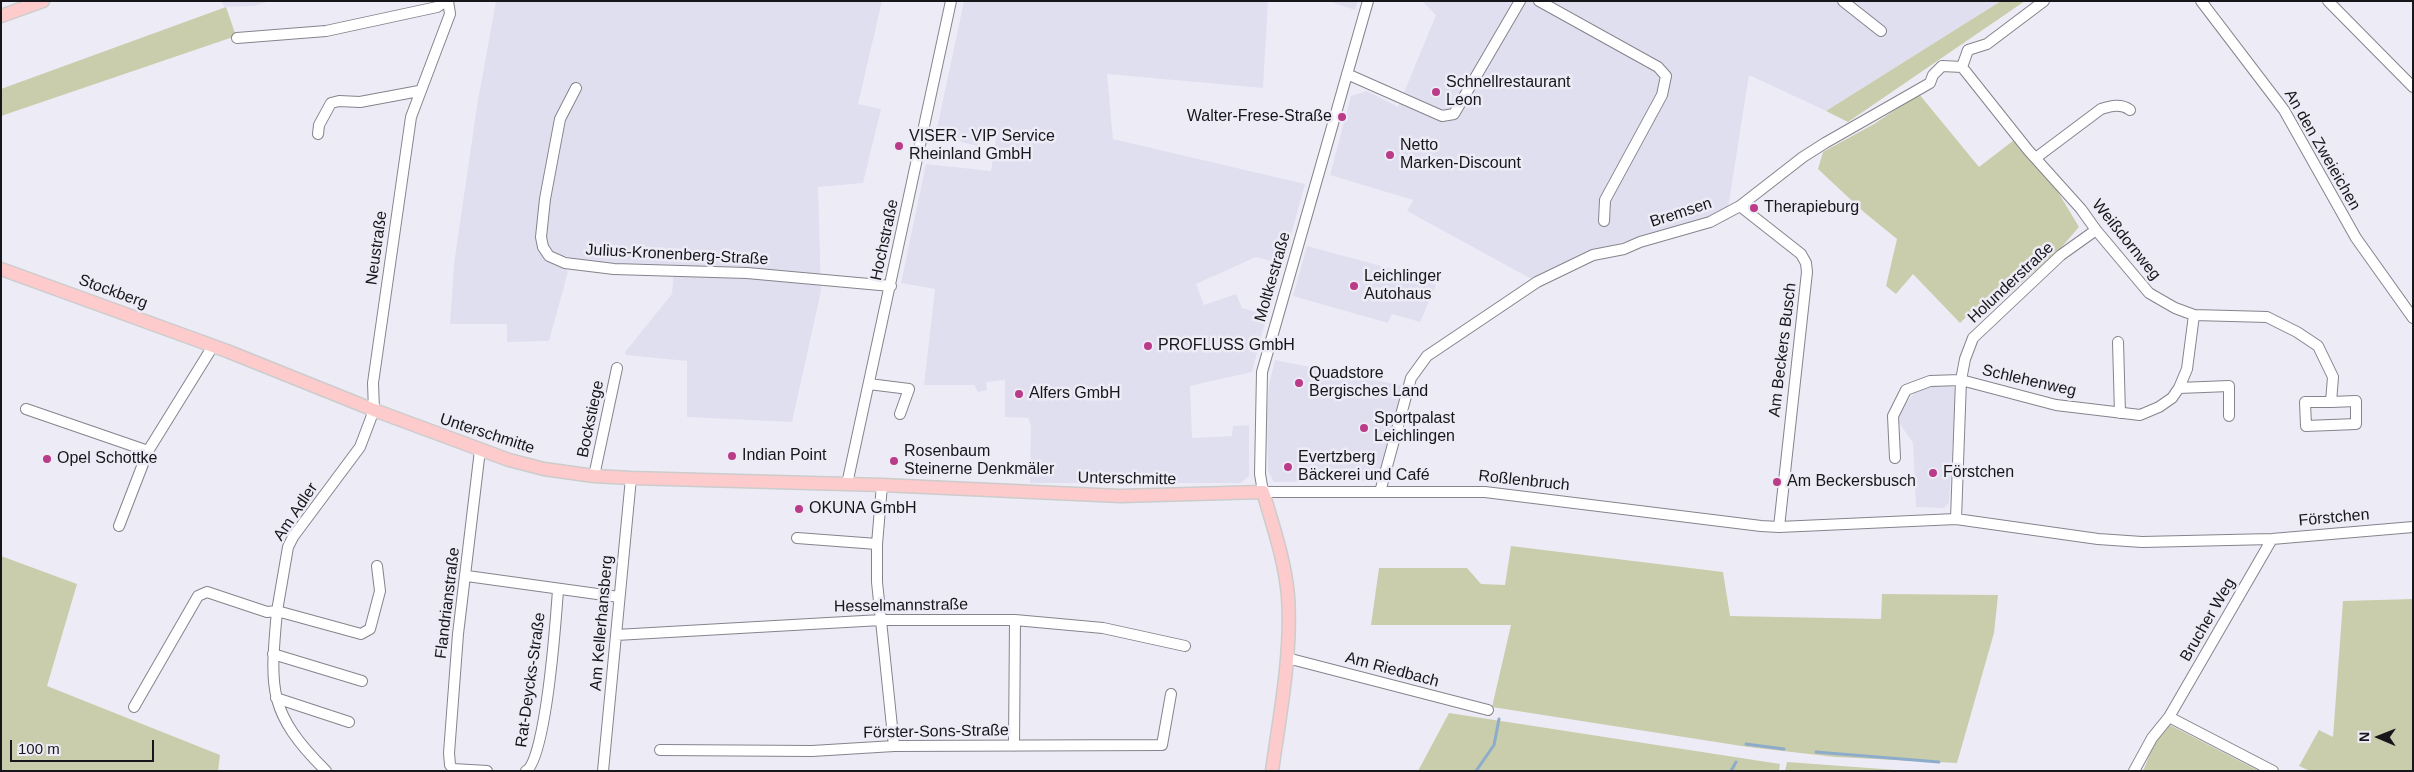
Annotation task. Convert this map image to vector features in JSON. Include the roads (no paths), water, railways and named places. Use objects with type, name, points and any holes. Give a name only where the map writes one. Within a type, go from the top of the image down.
[{"type":"main road","points":[[1,16],[43,1]]},
{"type":"main road","name":"Stockberg","points":[[1,269],[214,346],[374,410]]},
{"type":"main road","name":"Unterschmitte","points":[[374,410],[480,450],[544,469],[594,476]]},
{"type":"main road","points":[[594,476],[631,478]]},
{"type":"main road","name":"Unterschmitte","points":[[631,478],[882,485],[1120,496],[1263,492]]},
{"type":"main road","points":[[1263,492],[1281,557],[1288,595],[1287,658],[1272,771]]},
{"type":"street","points":[[238,38],[326,31],[436,7],[447,1]]},
{"type":"street","name":"Neustraße","points":[[374,410],[373,383],[411,117],[419,91],[450,14],[447,1]]},
{"type":"street","name":"Hochstraße","points":[[847,484],[951,1]]},
{"type":"street","name":"Moltkestraße","points":[[1263,492],[1260,474],[1262,372],[1368,1]]},
{"type":"street","points":[[1347,74],[1442,116],[1450,115],[1456,112],[1520,1]]},
{"type":"street","points":[[1539,1],[1658,67],[1666,76],[1662,95],[1605,200],[1604,221]]},
{"type":"street","points":[[1843,1],[1881,31]]},
{"type":"street","points":[[1962,67],[1968,50],[1987,44],[2044,1]]},
{"type":"street","name":"An den Zweieichen","points":[[2201,1],[2284,110],[2356,238],[2413,318]]},
{"type":"street","points":[[2328,1],[2413,86]]},
{"type":"street","name":"Bremsen","points":[[1380,492],[1405,398],[1416,370],[1427,356],[1538,282],[1565,268],[1593,255],[1624,249],[1640,242],[1710,222],[1740,206],[1803,156],[1852,126],[1930,83],[1933,75],[1942,66],[1962,67]]},
{"type":"street","name":"Weißdornweg","points":[[1962,67],[2028,150],[2081,208],[2096,230],[2149,292],[2175,308],[2194,315],[2267,317],[2297,332],[2318,346],[2333,376],[2331,402]]},
{"type":"street","name":"Julius-Kronenberg-Straße","points":[[576,88],[560,119],[545,199],[541,237],[549,256],[565,263],[614,270],[747,273],[891,286]]},
{"type":"street","points":[[318,134],[322,118],[331,103],[339,101],[360,102],[419,91]]},
{"type":"street","points":[[2037,158],[2101,108],[2125,106],[2130,110]]},
{"type":"street","name":"Am Beckers Busch","points":[[1740,206],[1801,254],[1806,263],[1807,272],[1779,528]]},
{"type":"street","name":"Holunderstraße","points":[[1956,519],[1961,380],[1965,359],[1973,338],[2061,256],[2096,230]]},
{"type":"street","name":"Schlehenweg","points":[[1895,458],[1893,416],[1906,390],[1930,381],[1961,380],[2056,405],[2120,413],[2140,415],[2159,407],[2172,398],[2179,388],[2187,369],[2194,315]]},
{"type":"street","points":[[2118,342],[2120,413]]},
{"type":"street","points":[[119,526],[148,451],[214,346]]},
{"type":"street","name":"Bockstiege","points":[[594,476],[617,368]]},
{"type":"street","points":[[869,384],[909,389],[900,414]]},
{"type":"street","points":[[2179,388],[2229,386],[2229,416]]},
{"type":"street","points":[[2356,401],[2356,424],[2306,426],[2305,402],[2331,402],[2356,401]]},
{"type":"street","points":[[26,409],[148,451]]},
{"type":"street","name":"Am Adler","points":[[326,771],[304,748],[285,720],[276,698],[273,654],[278,610],[288,548],[293,537],[360,447],[374,410]]},
{"type":"street","name":"Flandrianstraße","points":[[480,450],[454,674],[450,761],[453,769],[487,771]]},
{"type":"street","name":"Am Kellerhansberg","points":[[603,771],[618,597],[631,478]]},
{"type":"street","points":[[882,485],[877,544],[877,582],[894,746]]},
{"type":"street","name":"Roßlenbruch","points":[[1263,492],[1469,492],[1510,494],[1779,528]]},
{"type":"street","name":"Förstchen","points":[[1779,528],[1956,519],[2098,539],[2142,542],[2272,538],[2413,527]]},
{"type":"street","points":[[797,538],[877,544]]},
{"type":"street","name":"Brucher Weg","points":[[2134,771],[2152,738],[2169,717],[2272,538]]},
{"type":"street","points":[[134,707],[198,596],[207,592],[267,612],[278,610],[361,634],[370,629],[380,591],[377,566]]},
{"type":"street","points":[[466,576],[618,597]]},
{"type":"street","name":"Rat-Deycks-Straße","points":[[526,771],[535,761],[542,732],[558,590]]},
{"type":"street","name":"Hesselmannstraße","points":[[616,635],[881,620],[1015,620],[1102,628],[1185,646]]},
{"type":"street","points":[[1014,746],[1015,620]]},
{"type":"street","points":[[273,654],[362,681]]},
{"type":"street","name":"Am Riedbach","points":[[1287,658],[1488,710]]},
{"type":"street","name":"Förster-Sons-Straße","points":[[660,750],[836,751],[894,746],[1162,745],[1171,694]]},
{"type":"street","points":[[276,698],[348,722]]},
{"type":"street","points":[[2169,717],[2273,771]]},
{"type":"waterway","points":[[1476,771],[1494,745],[1499,719]]},
{"type":"waterway","points":[[1746,744],[1784,749]]},
{"type":"waterway","points":[[1816,752],[1939,762]]},
{"type":"waterway","points":[[1731,771],[1736,762]]},
{"type":"place","name":"Schnellrestaurant Leon","points":[[1436,92]]},
{"type":"place","name":"Walter-Frese-Straße","points":[[1342,117]]},
{"type":"place","name":"VISER - VIP Service Rheinland GmbH","points":[[899,146]]},
{"type":"place","name":"Netto Marken-Discount","points":[[1390,155]]},
{"type":"place","name":"Therapieburg","points":[[1754,208]]},
{"type":"place","name":"Leichlinger Autohaus","points":[[1354,286]]},
{"type":"place","name":"PROFLUSS GmbH","points":[[1148,346]]},
{"type":"place","name":"Quadstore Bergisches Land","points":[[1299,383]]},
{"type":"place","name":"Alfers GmbH","points":[[1019,394]]},
{"type":"place","name":"Sportpalast Leichlingen","points":[[1364,428]]},
{"type":"place","name":"Indian Point","points":[[732,456]]},
{"type":"place","name":"Opel Schottke","points":[[47,459]]},
{"type":"place","name":"Rosenbaum Steinerne Denkmäler","points":[[894,461]]},
{"type":"place","name":"Evertzberg Bäckerei und Café","points":[[1288,467]]},
{"type":"place","name":"Förstchen","points":[[1933,473]]},
{"type":"place","name":"Am Beckersbusch","points":[[1777,482]]},
{"type":"place","name":"OKUNA GmbH","points":[[799,509]]}]
